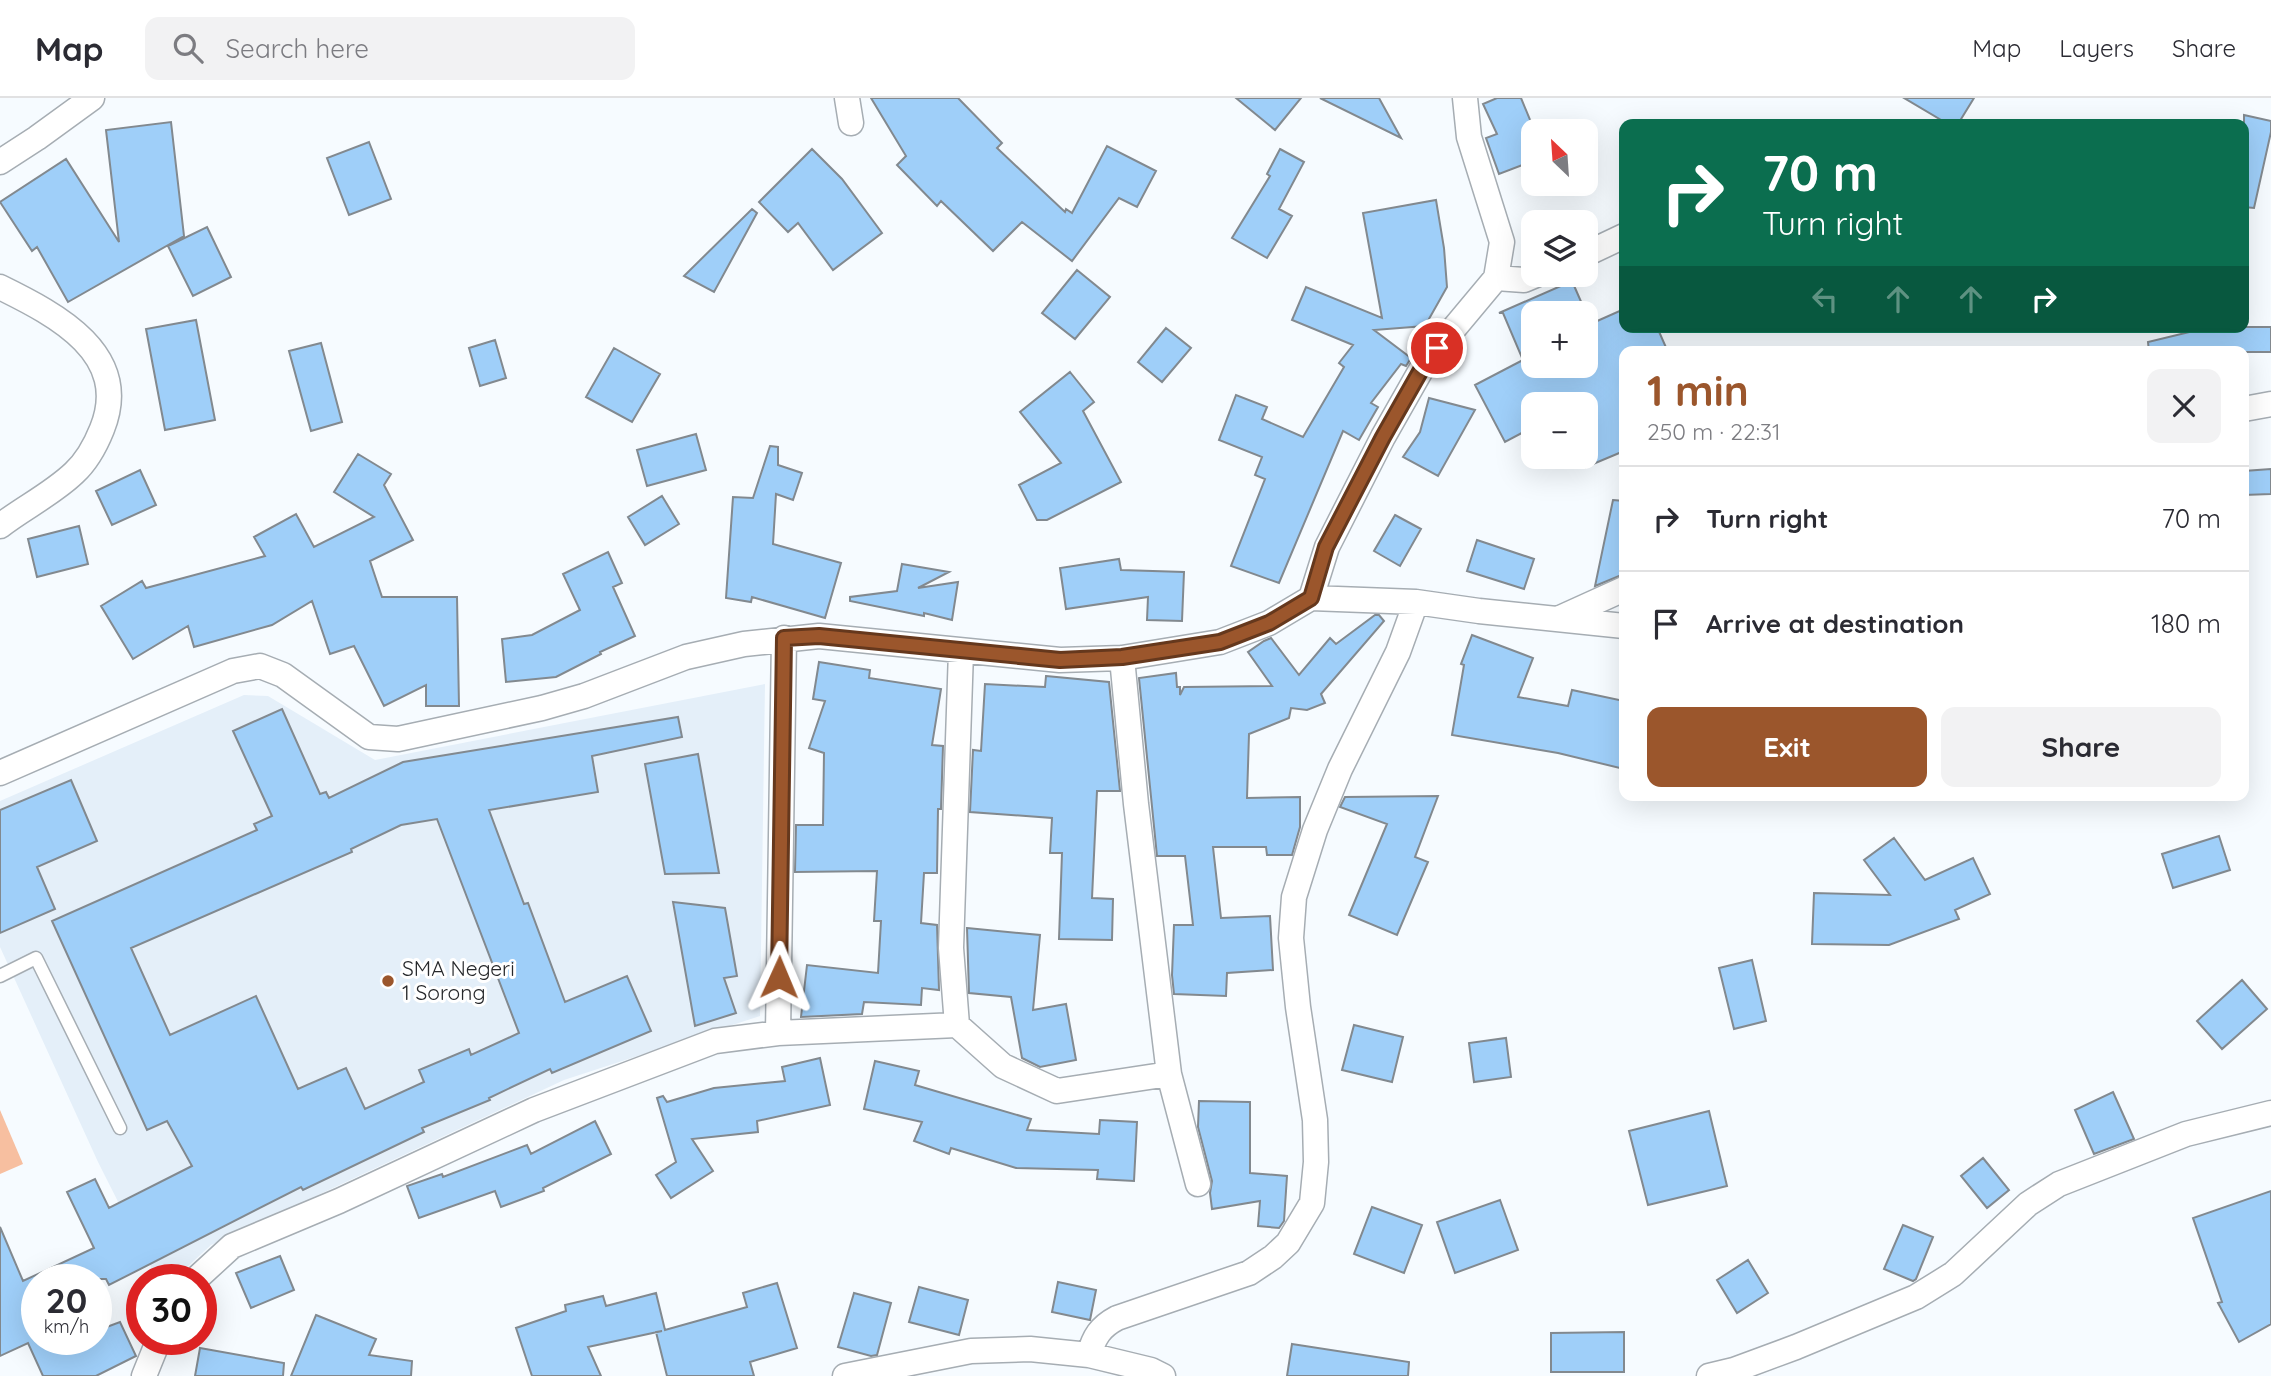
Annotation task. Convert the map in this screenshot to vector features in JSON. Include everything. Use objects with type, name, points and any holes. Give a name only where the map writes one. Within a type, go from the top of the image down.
[{"type":"street","points":[[0,162],[92,98]]},
{"type":"street","points":[[847,98],[851,123]]},
{"type":"street","points":[[1311,598],[1326,547],[1425,363],[1496,278],[1502,242],[1469,137],[1465,98]]},
{"type":"street","points":[[1598,248],[1619,238]]},
{"type":"street","points":[[1496,278],[1521,280]]},
{"type":"street","points":[[0,287],[70,328],[92,349],[108,376],[110,410],[97,442],[74,473],[0,526]]},
{"type":"street","points":[[2249,408],[2271,404]]},
{"type":"street","points":[[1559,618],[1619,591]]},
{"type":"street","points":[[0,773],[233,671],[260,666],[283,676],[369,737],[398,739],[542,708],[584,696],[685,657],[784,638],[819,636],[920,644],[961,651],[1060,660],[1122,657],[1220,642],[1269,623],[1311,598],[1416,602],[1619,625]]},
{"type":"street","points":[[1089,1355],[1093,1340],[1103,1326],[1117,1318],[1249,1273],[1273,1258],[1289,1242],[1312,1203],[1316,1162],[1315,1120],[1292,951],[1294,897],[1315,830],[1340,769],[1398,652],[1416,602]]},
{"type":"street","points":[[778,1032],[784,638]]},
{"type":"street","points":[[961,651],[951,948],[957,1025],[1003,1066],[1057,1091],[1169,1074]]},
{"type":"street","points":[[1122,657],[1136,804],[1169,1074],[1198,1184]]},
{"type":"street","points":[[212,1264],[232,1246],[339,1201],[534,1110],[715,1041],[778,1032],[957,1025]]},
{"type":"street","points":[[1709,1376],[1796,1348],[1916,1297],[1952,1274],[2028,1204],[2059,1184],[2186,1134],[2271,1113]]},
{"type":"street","points":[[845,1376],[971,1351],[1030,1349],[1089,1355],[1151,1370],[1163,1376]]},
{"type":"street","points":[[144,1376],[153,1355]]},
{"type":"lane","points":[[0,976],[36,958],[120,1128]]},
{"type":"shaded area","name":"SMA Negeri 1 Sorong","points":[[765,684],[760,1016],[564,1080],[211,1245],[190,1264],[149,1264],[98,1162],[0,947],[0,801],[244,695],[268,696],[375,760]]},
{"type":"shaded area","points":[[0,1110],[23,1164],[0,1174]]},
{"type":"building","points":[[871,98],[958,98],[1002,143],[997,148],[1065,212],[1066,209],[1072,213],[1107,146],[1156,171],[1137,207],[1119,198],[1072,261],[1022,222],[993,251],[941,201],[937,206],[897,165],[906,156]]},
{"type":"building","points":[[1236,98],[1301,98],[1275,130]]},
{"type":"building","points":[[1320,98],[1379,98],[1401,138]]},
{"type":"building","points":[[1497,98],[1521,98],[1530,119],[1521,119],[1521,166],[1499,174],[1486,138],[1497,134],[1483,104]]},
{"type":"building","points":[[1904,98],[1974,98],[1961,119],[1940,119]]},
{"type":"building","points":[[2244,115],[2271,121],[2271,132],[2254,208],[2249,208],[2249,119],[2244,119]]},
{"type":"building","points":[[171,122],[184,236],[68,302],[37,247],[32,251],[0,202],[66,159],[119,242],[106,130]]},
{"type":"building","points":[[369,142],[391,199],[349,215],[327,158]]},
{"type":"building","points":[[812,149],[842,179],[882,233],[833,270],[798,223],[788,232],[759,202]]},
{"type":"building","points":[[1280,149],[1304,162],[1279,209],[1292,216],[1267,258],[1232,238],[1270,176],[1267,174]]},
{"type":"building","points":[[1436,200],[1447,287],[1425,326],[1374,330],[1411,358],[1406,366],[1401,364],[1371,403],[1378,407],[1359,440],[1343,431],[1279,583],[1231,566],[1265,479],[1255,475],[1262,457],[1219,440],[1236,395],[1267,407],[1262,419],[1303,437],[1344,367],[1339,363],[1353,345],[1292,320],[1306,287],[1382,318],[1363,213]]},
{"type":"building","points":[[752,209],[757,213],[714,292],[684,276]]},
{"type":"building","points":[[207,227],[231,277],[193,296],[168,246]]},
{"type":"building","points":[[1077,270],[1110,297],[1075,339],[1042,313]]},
{"type":"building","points":[[1558,287],[1575,287],[1581,301],[1526,301]]},
{"type":"building","points":[[1521,303],[1521,355],[1503,313],[1499,313]]},
{"type":"building","points":[[1619,311],[1619,333],[1660,333],[1665,346],[1619,346],[1619,453],[1598,462],[1598,392],[1521,392],[1521,433],[1505,442],[1475,385],[1521,361],[1521,378],[1598,378],[1598,321]]},
{"type":"building","points":[[196,320],[215,420],[165,430],[146,329]]},
{"type":"building","points":[[2249,327],[2271,327],[2271,352],[2249,352],[2249,346],[2148,346],[2148,342],[2185,333],[2249,333]]},
{"type":"building","points":[[1166,328],[1191,348],[1162,382],[1138,362]]},
{"type":"building","points":[[495,340],[506,378],[480,386],[469,348]]},
{"type":"building","points":[[321,343],[342,422],[311,431],[289,351]]},
{"type":"building","points":[[614,348],[660,374],[632,422],[586,397]]},
{"type":"building","points":[[1070,372],[1094,402],[1083,411],[1121,482],[1047,520],[1037,520],[1019,485],[1061,463],[1020,412]]},
{"type":"building","points":[[1429,398],[1475,410],[1438,476],[1403,457],[1420,432]]},
{"type":"building","points":[[696,434],[706,470],[647,486],[637,450]]},
{"type":"building","points":[[770,446],[778,447],[778,465],[802,473],[793,500],[776,494],[773,544],[841,563],[825,618],[752,597],[751,602],[726,598],[733,497],[753,498]]},
{"type":"building","points":[[358,454],[391,474],[384,485],[413,540],[370,561],[382,597],[457,597],[459,706],[426,706],[426,685],[384,706],[354,646],[330,654],[312,601],[272,625],[194,647],[188,626],[133,659],[101,606],[142,581],[146,588],[265,556],[254,537],[296,514],[314,547],[374,517],[334,492]]},
{"type":"building","points":[[2271,469],[2271,494],[2249,495],[2249,471]]},
{"type":"building","points":[[140,470],[156,505],[112,525],[96,491]]},
{"type":"building","points":[[662,496],[679,524],[645,545],[628,517]]},
{"type":"building","points":[[1613,500],[1619,501],[1619,576],[1595,586]]},
{"type":"building","points":[[1395,515],[1421,529],[1400,566],[1374,551]]},
{"type":"building","points":[[79,526],[88,564],[37,577],[28,539]]},
{"type":"building","points":[[1477,540],[1534,559],[1524,589],[1467,571]]},
{"type":"building","points":[[608,552],[622,583],[613,587],[635,636],[556,677],[506,682],[502,639],[532,635],[580,610],[563,574]]},
{"type":"building","points":[[1119,559],[1121,570],[1184,572],[1182,621],[1147,620],[1148,597],[1066,609],[1060,568]]},
{"type":"building","points":[[902,564],[949,572],[918,588],[958,582],[952,620],[850,601],[850,597],[897,591]]},
{"type":"building","points":[[1375,615],[1379,615],[1384,621],[1321,694],[1325,703],[1307,710],[1291,708],[1289,718],[1249,734],[1247,798],[1300,797],[1300,827],[1292,855],[1267,855],[1266,847],[1213,847],[1221,918],[1270,916],[1273,970],[1227,973],[1226,996],[1174,994],[1174,925],[1193,925],[1185,856],[1157,856],[1139,678],[1176,673],[1180,695],[1184,687],[1272,686],[1248,652],[1271,638],[1299,675],[1330,638],[1336,644]]},
{"type":"building","points":[[1472,635],[1533,658],[1518,697],[1568,706],[1572,690],[1619,700],[1619,768],[1558,753],[1452,735],[1464,665],[1461,664]]},
{"type":"building","points":[[819,662],[870,670],[869,678],[941,689],[932,745],[943,746],[937,873],[924,873],[921,923],[937,925],[939,990],[922,988],[921,1005],[864,1002],[862,1014],[801,1017],[807,965],[878,973],[881,921],[874,921],[877,871],[795,872],[796,825],[823,825],[824,753],[809,748],[825,701],[813,699]]},
{"type":"building","points":[[1046,676],[1109,682],[1120,791],[1097,791],[1092,898],[1113,899],[1112,940],[1059,939],[1062,853],[1050,853],[1052,818],[970,812],[973,750],[981,751],[985,684],[1045,687]]},
{"type":"building","points":[[282,709],[320,794],[326,792],[329,798],[403,762],[678,717],[682,737],[592,756],[598,792],[489,810],[565,1002],[627,976],[651,1031],[552,1073],[550,1069],[489,1098],[490,1100],[422,1128],[424,1132],[303,1190],[301,1187],[150,1264],[126,1264],[126,1276],[112,1283],[112,1264],[60,1264],[94,1248],[67,1192],[95,1179],[109,1208],[192,1166],[167,1121],[147,1130],[52,921],[257,830],[254,824],[272,816],[233,731]],"holes":[[[437,819],[519,1033],[471,1055],[469,1049],[419,1070],[424,1082],[365,1109],[346,1068],[298,1089],[256,996],[170,1035],[131,948],[352,852],[351,849],[401,825]]]},
{"type":"building","points":[[698,754],[719,873],[665,874],[645,764]]},
{"type":"building","points":[[71,780],[97,841],[37,867],[55,909],[0,933],[0,810]]},
{"type":"building","points":[[1438,796],[1415,857],[1428,862],[1397,935],[1349,915],[1387,824],[1340,807],[1345,797]]},
{"type":"building","points":[[2219,836],[2230,870],[2173,888],[2162,854]]},
{"type":"building","points":[[1894,838],[1925,880],[1973,858],[1990,894],[1955,910],[1959,919],[1889,945],[1812,944],[1814,893],[1890,895],[1864,860]]},
{"type":"building","points":[[673,902],[725,908],[737,976],[724,978],[736,1013],[695,1026]]},
{"type":"building","points":[[967,928],[1040,935],[1033,1010],[1066,1004],[1076,1060],[1040,1067],[1022,1058],[1011,997],[969,993]]},
{"type":"building","points":[[1752,960],[1766,1021],[1734,1029],[1719,968]]},
{"type":"building","points":[[2242,980],[2267,1009],[2222,1049],[2197,1021]]},
{"type":"building","points":[[1354,1025],[1403,1037],[1392,1082],[1342,1070]]},
{"type":"building","points":[[1506,1038],[1511,1077],[1474,1082],[1469,1043]]},
{"type":"building","points":[[820,1058],[830,1105],[757,1121],[758,1132],[692,1139],[713,1171],[671,1198],[656,1175],[676,1162],[657,1098],[663,1096],[667,1102],[714,1088],[785,1081],[782,1067]]},
{"type":"building","points":[[875,1061],[919,1071],[915,1085],[1031,1119],[1027,1130],[1099,1134],[1100,1120],[1137,1122],[1134,1181],[1097,1179],[1098,1170],[1016,1168],[951,1148],[949,1154],[914,1141],[922,1122],[864,1109]]},
{"type":"building","points":[[2113,1092],[2134,1139],[2094,1154],[2075,1110]]},
{"type":"building","points":[[1199,1101],[1250,1102],[1250,1173],[1287,1176],[1284,1221],[1279,1228],[1258,1226],[1260,1201],[1212,1209],[1212,1181],[1198,1127]]},
{"type":"building","points":[[1709,1111],[1727,1186],[1648,1205],[1629,1131]]},
{"type":"building","points":[[595,1121],[611,1154],[543,1188],[544,1191],[501,1207],[495,1191],[419,1218],[407,1186],[442,1174],[443,1177],[527,1145],[531,1154]]},
{"type":"building","points":[[1983,1158],[2009,1190],[1987,1208],[1961,1176]]},
{"type":"building","points":[[2271,1191],[2271,1324],[2239,1342],[2218,1303],[2222,1302],[2193,1218]]},
{"type":"building","points":[[1500,1200],[1518,1250],[1455,1273],[1437,1222]]},
{"type":"building","points":[[1372,1207],[1422,1225],[1404,1273],[1354,1254]]},
{"type":"building","points":[[1903,1225],[1933,1237],[1913,1281],[1884,1269]]},
{"type":"building","points":[[0,1227],[21,1276],[21,1346],[0,1356]]},
{"type":"building","points":[[280,1256],[294,1290],[251,1308],[236,1273]]},
{"type":"building","points":[[1748,1260],[1768,1293],[1737,1313],[1717,1280]]},
{"type":"building","points":[[1058,1282],[1096,1290],[1090,1320],[1052,1312]]},
{"type":"building","points":[[777,1283],[797,1348],[750,1362],[754,1376],[667,1376],[656,1332],[588,1347],[601,1376],[532,1376],[516,1328],[566,1311],[565,1305],[603,1296],[606,1306],[656,1293],[665,1330],[747,1307],[743,1293]]},
{"type":"building","points":[[919,1287],[968,1300],[959,1335],[909,1322]]},
{"type":"building","points":[[854,1293],[891,1303],[877,1355],[871,1356],[838,1347]]},
{"type":"building","points":[[316,1315],[376,1339],[369,1355],[412,1361],[411,1376],[291,1376]]},
{"type":"building","points":[[120,1322],[126,1335],[126,1355],[136,1356],[96,1376],[43,1376],[33,1355],[112,1355],[112,1325]]},
{"type":"building","points":[[1624,1332],[1624,1372],[1551,1372],[1551,1333]]},
{"type":"building","points":[[1292,1344],[1409,1362],[1408,1376],[1287,1376]]},
{"type":"building","points":[[217,1351],[284,1363],[283,1376],[195,1376],[199,1355],[217,1355]]},
{"type":"place","name":"SMA Negeri 1 Sorong","points":[[388,981]]},
{"type":"route","points":[[779,977],[784,638],[819,636],[920,644],[961,651],[1060,660],[1122,657],[1220,642],[1269,623],[1311,598],[1326,547],[1383,437],[1425,363],[1437,348]]}]
